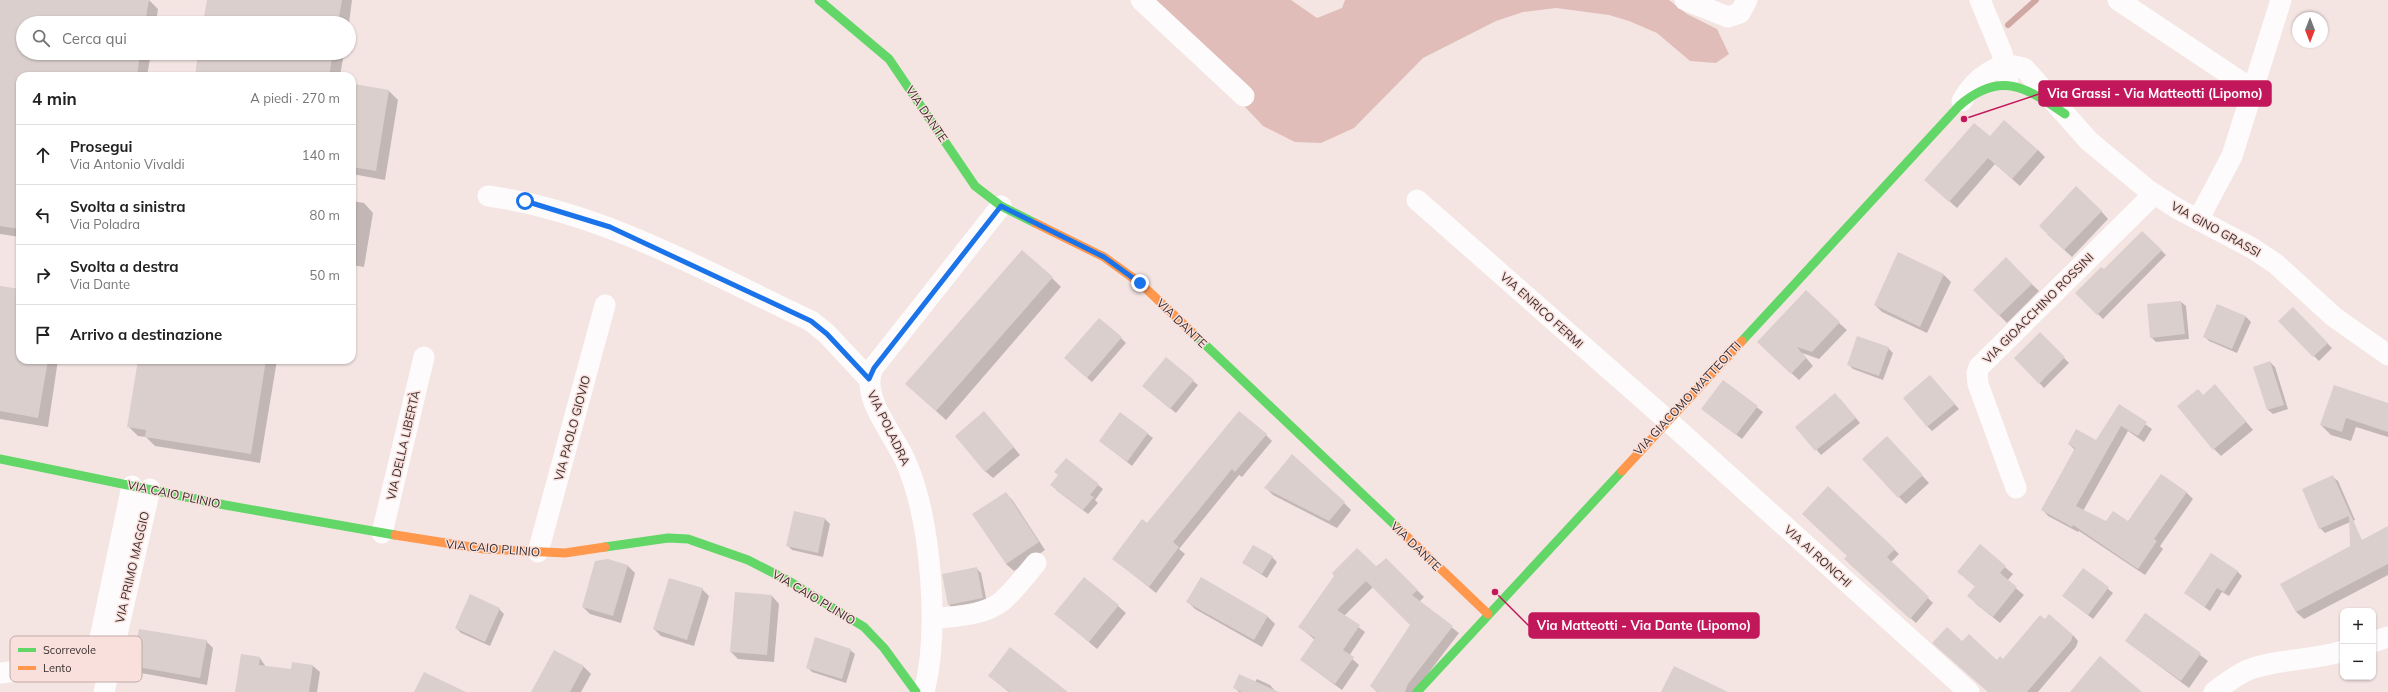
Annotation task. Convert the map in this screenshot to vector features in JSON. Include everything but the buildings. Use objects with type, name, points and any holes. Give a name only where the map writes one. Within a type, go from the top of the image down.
[{"type":"street","name":"VIA DANTE","points":[[819,0],[889,59],[975,186],[1001,206],[1104,257],[1140,283],[1488,614]]},
{"type":"street","points":[[1141,0],[1244,96]]},
{"type":"street","points":[[1685,0],[1728,17],[1740,13],[1747,0]]},
{"type":"street","points":[[1980,0],[2007,77]]},
{"type":"street","points":[[2118,0],[2253,90]]},
{"type":"street","points":[[2199,218],[2232,156],[2280,0]]},
{"type":"street","name":"VIA GINO GRASSI","points":[[2007,77],[2020,67],[2029,72],[2100,152],[2154,194],[2252,248],[2276,264],[2334,317],[2388,355]]},
{"type":"street","name":"VIA GIACOMO MATTEOTTI","points":[[1417,692],[1667,420],[1960,106],[1971,86],[1989,71],[2007,77]]},
{"type":"street","name":"VIA GIOACCHINO ROSSINI","points":[[2016,488],[1978,384],[1977,373],[1979,367],[2154,194]]},
{"type":"street","points":[[488,196],[525,201],[610,227],[811,321],[827,334],[869,379]]},
{"type":"street","name":"VIA ENRICO FERMI","points":[[1417,200],[1667,420]]},
{"type":"street","name":"VIA POLADRA","points":[[924,692],[930,663],[933,619],[929,566],[915,485],[905,460],[870,394],[869,379],[874,368],[1001,206]]},
{"type":"street","name":"VIA PAOLO GIOVIO","points":[[538,552],[605,305]]},
{"type":"street","name":"VIA DELLA LIBERTÀ","points":[[382,533],[424,357]]},
{"type":"street","name":"VIA AI RONCHI","points":[[1667,420],[1969,692]]},
{"type":"street","name":"VIA CAIO PLINIO","points":[[0,459],[141,488],[382,533],[484,549],[538,552],[584,552],[668,538],[688,539],[721,549],[789,581],[864,627],[884,648],[916,692]]},
{"type":"street","points":[[102,636],[141,488]]},
{"type":"street","name":"VIA PRIMO MAGGIO","points":[[114,636],[141,488]]},
{"type":"street","points":[[933,619],[964,615],[994,607],[1007,596],[1036,563]]},
{"type":"street","points":[[2376,641],[2388,637]]},
{"type":"street","points":[[2214,692],[2233,678],[2262,666],[2318,658],[2340,652]]},
{"type":"street","points":[[0,674],[10,673]]},
{"type":"street","name":"VIA PRIMO MAGGIO","points":[[104,692],[106,682]]},
{"type":"shaded area","points":[[1144,0],[1291,0],[1317,18],[1342,8],[1345,0],[1669,0],[1687,14],[1717,29],[1729,54],[1716,63],[1690,61],[1657,33],[1629,21],[1609,15],[1556,8],[1523,12],[1496,21],[1423,58],[1354,128],[1321,143],[1295,142],[1263,126]]},
{"type":"waterway","points":[[2008,25],[2036,0]]},
{"type":"traffic: fast","points":[[819,0],[889,59],[975,186],[1001,206],[1035,223]]},
{"type":"traffic: fast","points":[[1742,341],[1959,106],[1974,95],[1987,88],[2013,86],[2038,96],[2065,114]]},
{"type":"traffic: fast","points":[[1195,335],[1398,528]]},
{"type":"traffic: fast","points":[[0,459],[225,505],[395,535]]},
{"type":"traffic: fast","points":[[1417,692],[1622,471]]},
{"type":"traffic: fast","points":[[605,547],[668,538],[688,539],[748,560],[789,581],[864,627],[884,648],[916,692]]},
{"type":"traffic: slow","points":[[1035,223],[1104,257],[1140,283],[1195,335]]},
{"type":"traffic: slow","points":[[1622,471],[1742,341]]},
{"type":"traffic: slow","points":[[1398,528],[1488,614]]},
{"type":"traffic: slow","points":[[395,535],[484,549],[565,553],[605,547]]},
{"type":"place","name":"Via Grassi - Via Matteotti (Lipomo)","points":[[1964,119]]},
{"type":"place","name":"Via Matteotti - Via Dante (Lipomo)","points":[[1495,592]]},
{"type":"route","points":[[525,201],[610,227],[811,321],[827,334],[869,379],[874,368],[1001,206],[1104,257],[1140,283]]}]
